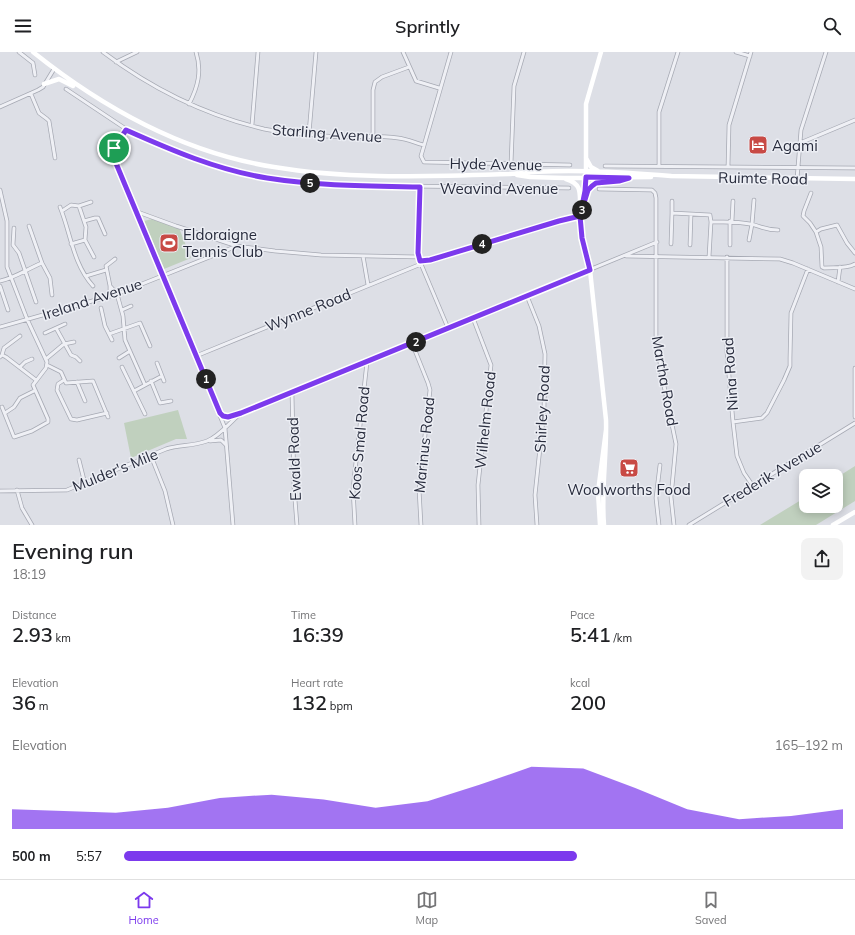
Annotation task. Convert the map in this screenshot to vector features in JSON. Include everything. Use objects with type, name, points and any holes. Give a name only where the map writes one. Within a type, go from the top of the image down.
[{"type":"main road","name":"Ruimte Road","points":[[33,52],[95,98],[147,127],[216,153],[273,167],[308,172],[359,175],[510,174],[529,172],[629,178],[671,176],[855,179]]},
{"type":"main road","points":[[580,215],[586,175],[586,104],[602,52]]},
{"type":"main road","points":[[44,84],[56,79],[63,80],[95,98]]},
{"type":"main road","points":[[585,157],[592,167],[605,173]]},
{"type":"main road","name":"Ruimte Road","points":[[510,174],[530,177],[564,178],[605,173],[629,172],[671,176]]},
{"type":"main road","points":[[564,178],[570,180],[579,188],[582,238],[590,270],[607,435],[602,498],[604,525]]},
{"type":"main road","points":[[580,215],[588,190],[593,185],[596,183],[619,181],[629,178]]},
{"type":"main road","points":[[600,525],[598,492],[606,428]]},
{"type":"main road","points":[[833,525],[855,512]]},
{"type":"street","points":[[19,52],[33,63],[35,75]]},
{"type":"street","name":"Starling Avenue","points":[[103,52],[146,82],[189,104],[252,125],[279,131],[309,134],[400,138],[424,145]]},
{"type":"street","points":[[116,62],[137,52]]},
{"type":"street","points":[[189,104],[198,86],[200,67],[196,52]]},
{"type":"street","points":[[252,125],[258,52]]},
{"type":"street","points":[[309,134],[316,52]]},
{"type":"street","points":[[403,52],[416,81],[440,88]]},
{"type":"street","points":[[424,145],[450,52]]},
{"type":"street","points":[[511,164],[514,86],[524,52]]},
{"type":"street","points":[[659,166],[659,112],[678,52]]},
{"type":"street","points":[[736,52],[750,56]]},
{"type":"street","points":[[728,167],[729,125],[751,52]]},
{"type":"street","points":[[797,178],[802,128],[826,52]]},
{"type":"street","points":[[373,136],[373,90],[376,82],[409,67]]},
{"type":"street","points":[[0,107],[38,90],[54,69]]},
{"type":"street","name":"Weavind Avenue","points":[[66,89],[126,130],[176,152],[207,163],[266,178],[326,185],[569,188]]},
{"type":"street","points":[[31,94],[38,112],[49,121],[55,158]]},
{"type":"street","points":[[800,143],[855,120]]},
{"type":"street","points":[[126,130],[114,148],[113,155],[225,428],[234,525]]},
{"type":"street","name":"Hyde Avenue","points":[[424,145],[421,156],[423,161],[430,163],[570,165]]},
{"type":"street","points":[[605,166],[855,168]]},
{"type":"street","points":[[420,187],[418,250],[420,261],[448,328]]},
{"type":"street","name":"Martha Road","points":[[599,189],[652,190],[655,193],[657,242],[657,347],[676,444],[671,497],[674,525]]},
{"type":"street","points":[[0,190],[1,204],[7,221],[7,263],[11,278],[27,320],[46,359],[47,365],[33,385],[34,391],[48,420],[47,423],[32,431],[15,437],[2,407]]},
{"type":"street","points":[[812,193],[803,215],[816,232],[821,247],[822,267],[853,265],[854,270]]},
{"type":"street","points":[[748,240],[752,224],[754,200]]},
{"type":"street","points":[[671,244],[672,201]]},
{"type":"street","points":[[730,245],[733,201]]},
{"type":"street","points":[[91,202],[79,206],[71,205],[61,209],[78,263],[93,286]]},
{"type":"street","points":[[79,206],[86,229],[85,240],[94,257]]},
{"type":"street","points":[[136,211],[237,246]]},
{"type":"street","points":[[672,213],[710,215],[709,257]]},
{"type":"street","points":[[690,245],[691,214]]},
{"type":"street","name":"Ireland Avenue","points":[[0,327],[117,294],[237,246],[317,255],[363,256],[420,261],[580,215]]},
{"type":"street","points":[[84,221],[98,218],[105,234]]},
{"type":"street","points":[[711,222],[731,221],[752,224],[764,230],[778,230]]},
{"type":"street","points":[[816,232],[821,229],[837,225],[847,243],[855,253]]},
{"type":"street","points":[[29,226],[42,263],[50,278],[52,295]]},
{"type":"street","points":[[14,228],[13,245],[19,252],[36,302]]},
{"type":"street","points":[[71,244],[85,240]]},
{"type":"street","points":[[220,413],[223,416],[228,417],[241,413],[657,242]]},
{"type":"street","points":[[363,256],[368,286]]},
{"type":"street","points":[[624,256],[780,259],[855,289]]},
{"type":"street","name":"Nina Road","points":[[727,257],[727,352],[733,422],[737,456],[744,472],[753,486]]},
{"type":"street","points":[[110,296],[110,286],[106,270],[107,264],[115,259]]},
{"type":"street","name":"Wynne Road","points":[[196,356],[368,286],[420,261]]},
{"type":"street","points":[[0,282],[42,263]]},
{"type":"street","points":[[838,282],[840,267]]},
{"type":"street","points":[[733,422],[762,418],[767,413],[784,380],[790,366],[791,313],[808,269]]},
{"type":"street","points":[[86,276],[106,270]]},
{"type":"street","points":[[0,286],[8,310]]},
{"type":"street","points":[[110,286],[117,294],[122,310],[125,337],[146,385]]},
{"type":"street","name":"Shirley Road","points":[[527,296],[539,326],[545,354],[544,410],[535,495],[537,525]]},
{"type":"street","points":[[122,310],[132,306]]},
{"type":"street","points":[[101,308],[105,326],[112,340]]},
{"type":"street","name":"Wilhelm Road","points":[[473,318],[491,365],[478,485],[479,525]]},
{"type":"street","points":[[45,333],[65,324]]},
{"type":"street","points":[[109,334],[140,324],[150,346]]},
{"type":"street","points":[[56,328],[70,355],[76,357],[80,361]]},
{"type":"street","points":[[20,336],[4,348],[1,356],[36,380]]},
{"type":"street","points":[[46,359],[64,344],[74,342]]},
{"type":"street","name":"Marinus Road","points":[[412,343],[430,390],[419,489],[421,525]]},
{"type":"street","points":[[119,358],[130,351]]},
{"type":"street","points":[[20,368],[25,362],[32,359]]},
{"type":"street","points":[[157,362],[164,381]]},
{"type":"street","name":"Koos Smal Road","points":[[355,525],[352,489],[367,362]]},
{"type":"street","points":[[47,365],[61,372],[66,383],[93,382],[108,417]]},
{"type":"street","points":[[122,367],[145,414]]},
{"type":"street","points":[[855,368],[855,417]]},
{"type":"street","points":[[134,391],[162,376]]},
{"type":"street","points":[[64,380],[58,384],[57,390],[71,418],[77,420],[107,413]]},
{"type":"street","points":[[77,382],[85,401]]},
{"type":"street","points":[[151,382],[160,403],[171,401]]},
{"type":"street","points":[[5,413],[14,407],[20,398],[34,391]]},
{"type":"street","name":"Ewald Road","points":[[292,393],[294,487],[297,525]]},
{"type":"street","name":"Mulder's Mile","points":[[0,491],[62,490],[84,484],[177,446],[208,441],[241,413]]},
{"type":"street","name":"Frederik Avenue","points":[[688,525],[855,423]]},
{"type":"street","points":[[208,441],[221,440],[225,442],[227,448]]},
{"type":"street","points":[[151,456],[165,491],[173,525]]},
{"type":"street","points":[[79,460],[84,484]]},
{"type":"street","points":[[659,525],[656,498],[660,465]]},
{"type":"street","points":[[18,490],[22,508],[32,525]]},
{"type":"green space","name":"Eldoraigne Tennis Club","points":[[152,219],[179,228],[191,258],[164,269],[144,221]]},
{"type":"green space","points":[[178,410],[187,439],[176,439],[131,458],[124,423]]},
{"type":"green space","points":[[855,466],[855,501],[843,508],[843,474]]},
{"type":"green space","points":[[799,501],[799,513],[836,513],[816,525],[760,525]]},
{"type":"place","name":"Agami","points":[[758,145]]},
{"type":"place","name":"Eldoraigne Tennis Club","points":[[169,243]]},
{"type":"place","name":"Woolworths Food","points":[[629,468]]},
{"type":"route","points":[[114,148],[113,156],[220,413],[223,416],[228,417],[292,393],[590,270],[580,230],[580,216],[588,190],[596,183],[619,181],[629,178],[586,177],[580,216],[430,260],[420,261],[418,253],[420,187],[326,185],[266,178],[229,170],[207,163],[176,152],[126,130],[114,148]]}]
